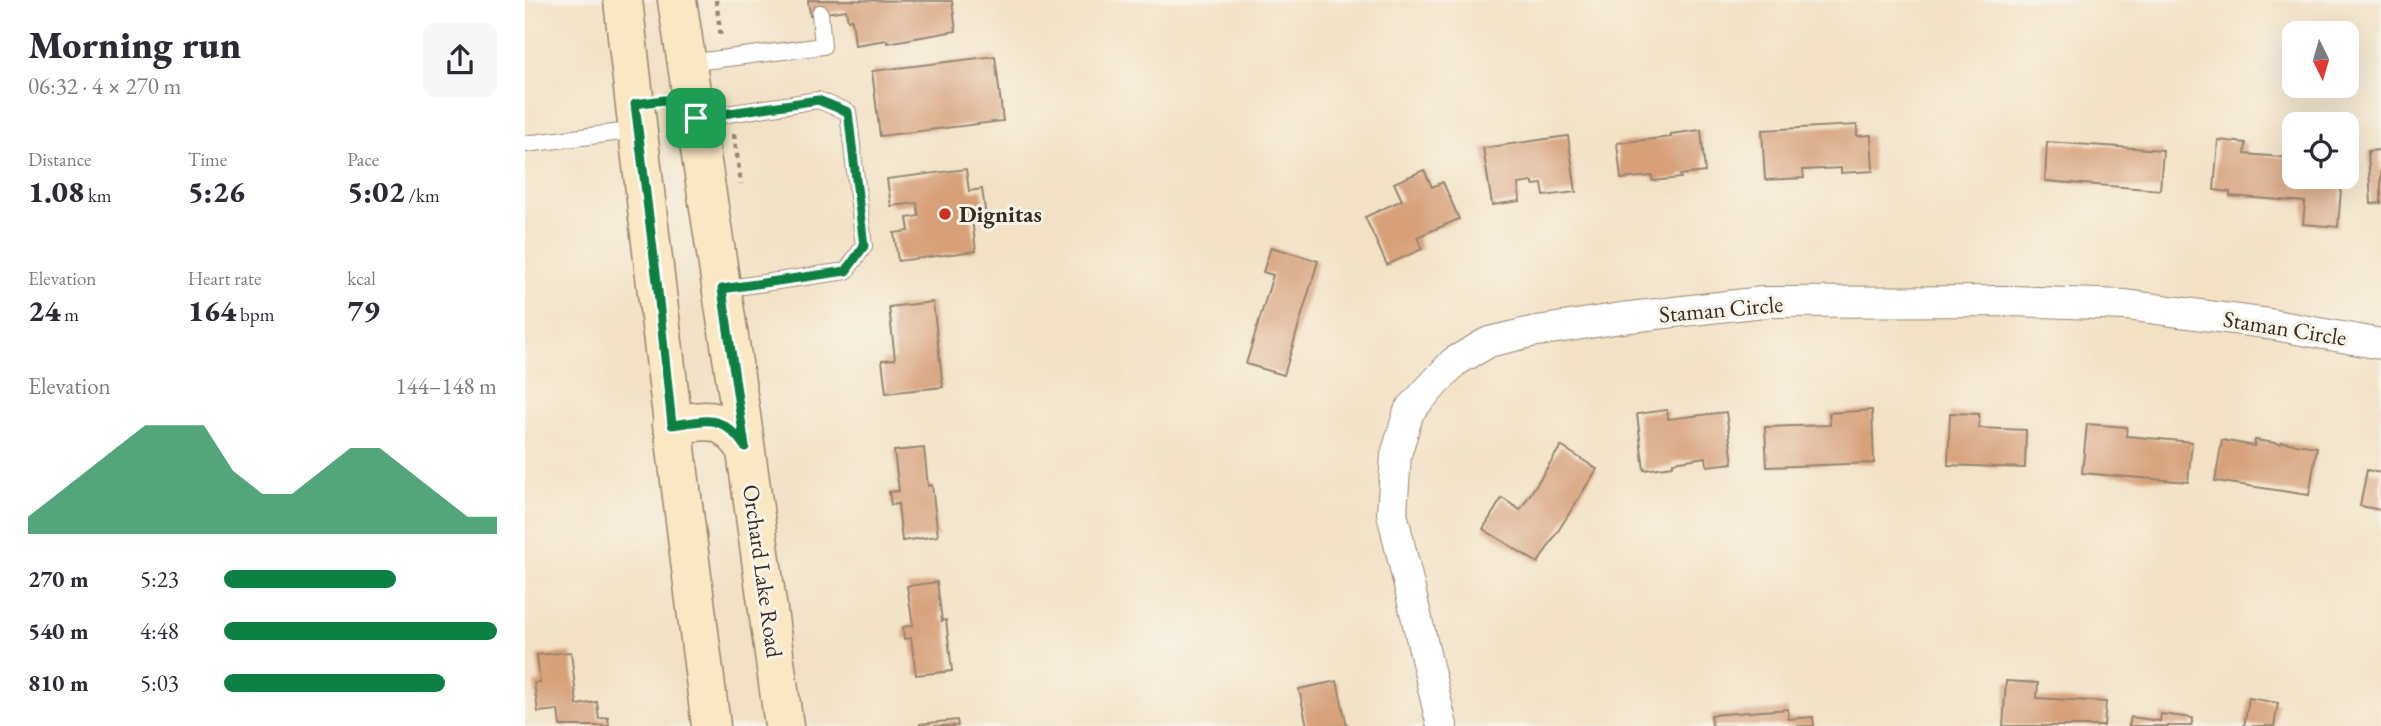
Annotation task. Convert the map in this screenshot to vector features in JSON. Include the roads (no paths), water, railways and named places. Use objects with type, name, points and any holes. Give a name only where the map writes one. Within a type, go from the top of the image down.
[{"type":"main road","points":[[623,0],[672,425],[711,726]]},
{"type":"main road","name":"Orchard Lake Road","points":[[677,0],[722,289],[784,726]]},
{"type":"main road","points":[[636,117],[664,100],[695,111]]},
{"type":"main road","points":[[672,425],[712,421],[725,424],[745,447]]},
{"type":"street","name":"Staman Circle","points":[[1442,726],[1392,513],[1396,455],[1409,411],[1454,362],[1489,342],[1531,332],[1621,318],[1763,302],[2012,301],[2126,305],[2263,323],[2381,344]]},
{"type":"street","points":[[2336,335],[2381,335]]},
{"type":"lane","points":[[688,63],[823,46],[820,13]]},
{"type":"lane","points":[[695,111],[818,100],[848,112],[864,246],[846,271],[722,289]]},
{"type":"lane","points":[[525,144],[636,117]]},
{"type":"place","name":"Dignitas","points":[[945,214]]}]
